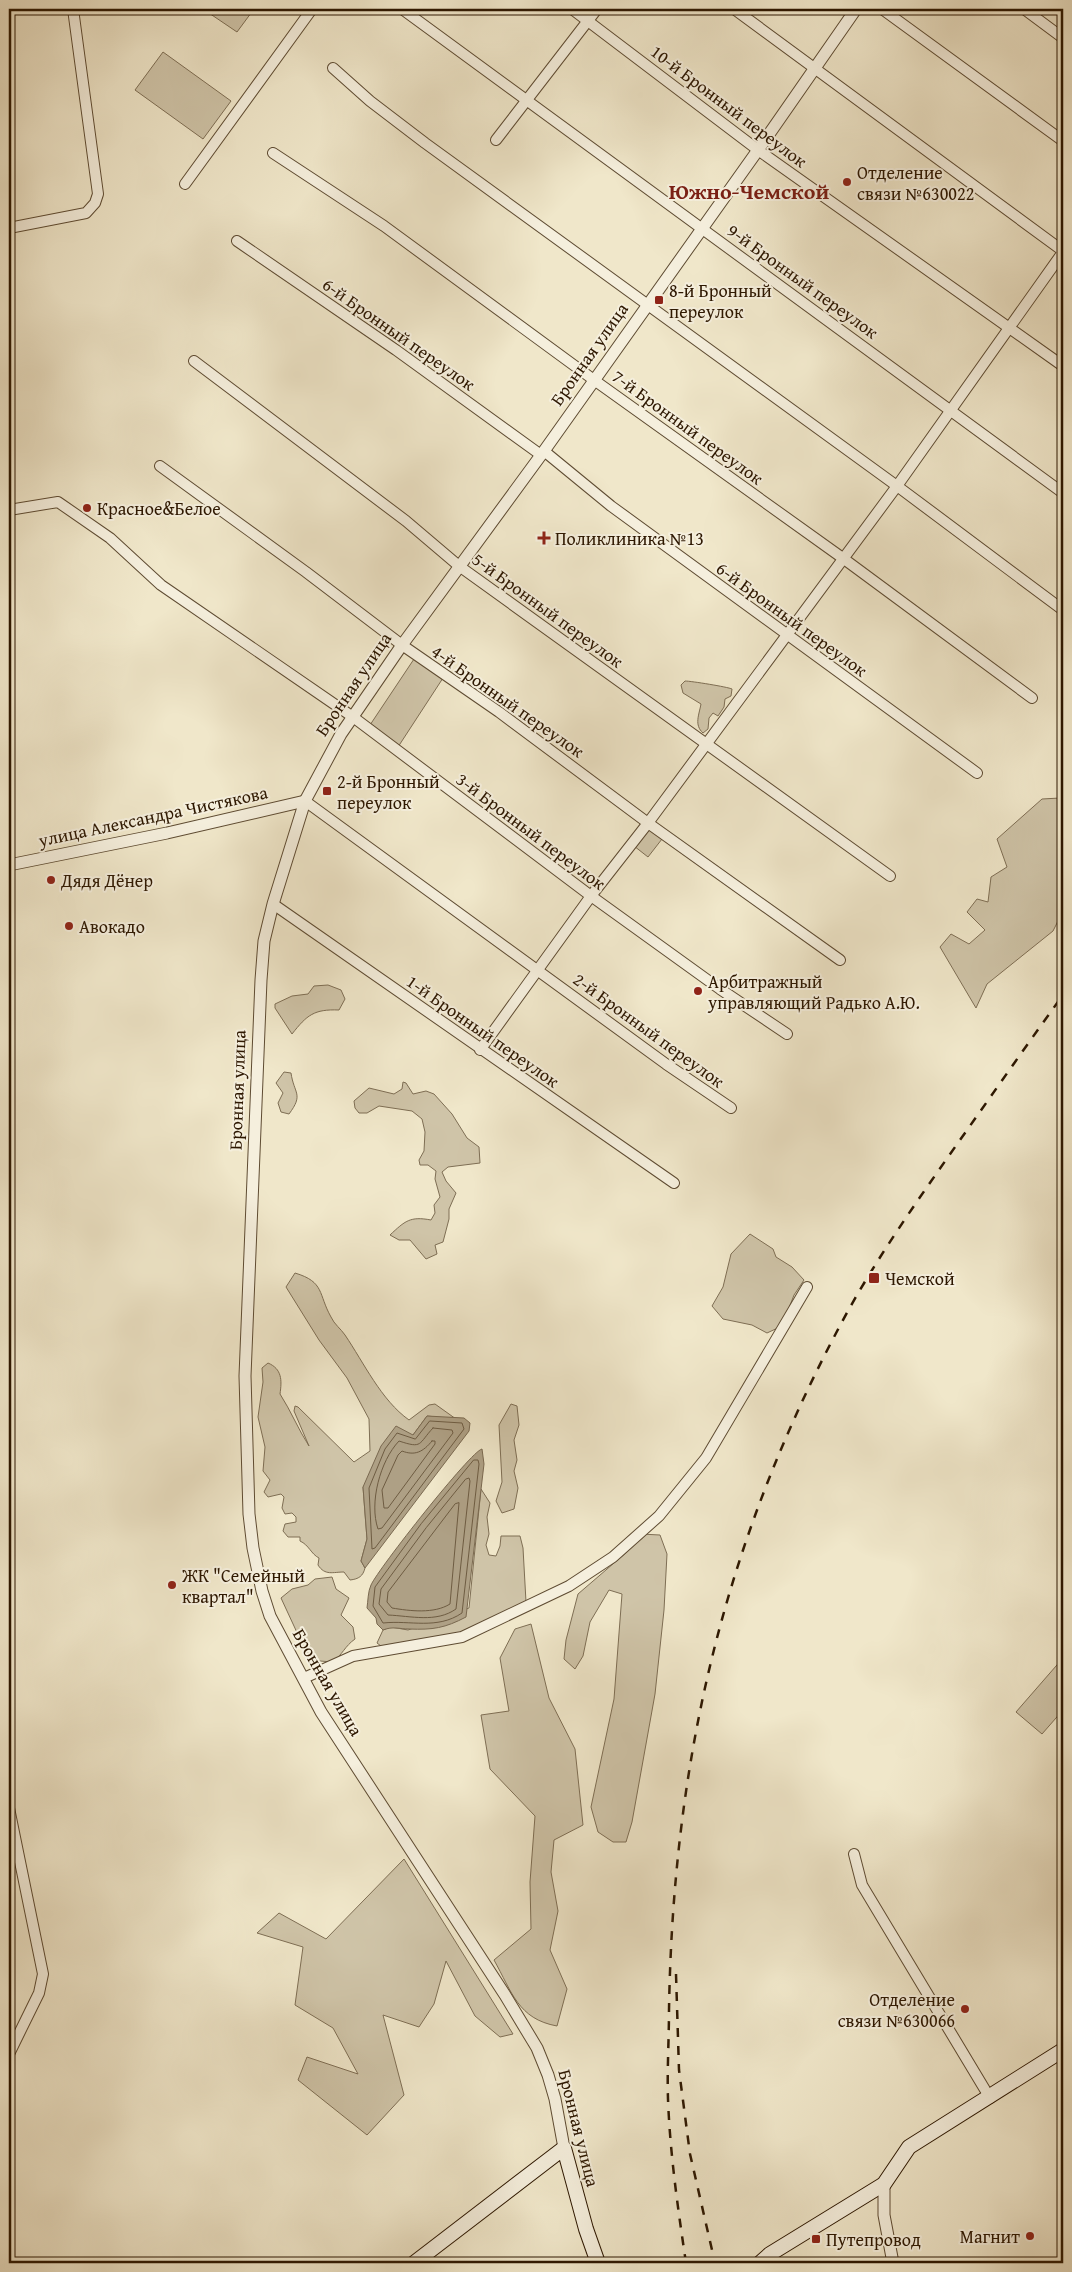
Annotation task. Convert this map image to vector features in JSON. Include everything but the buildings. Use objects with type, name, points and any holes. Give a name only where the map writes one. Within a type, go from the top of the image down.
[{"type":"main road","points":[[760,2263],[770,2254],[884,2184],[909,2147],[990,2098],[1063,2050]]},
{"type":"main road","points":[[414,2263],[564,2148]]},
{"type":"main road","name":"Бронная улица","points":[[564,2148],[586,2229],[598,2263]]},
{"type":"street","points":[[9,228],[86,213],[98,194],[73,9]]},
{"type":"street","points":[[185,184],[312,9]]},
{"type":"street","name":"9-й Бронный переулок","points":[[402,9],[1063,493]]},
{"type":"street","name":"10-й Бронный переулок","points":[[572,9],[758,150],[1063,366]]},
{"type":"street","points":[[496,140],[597,9]]},
{"type":"street","points":[[480,1050],[591,896],[648,823],[785,635],[897,486],[1063,251],[734,9]]},
{"type":"street","name":"Бронная улица","points":[[564,2148],[555,2099],[548,2074],[537,2048],[505,1995],[320,1712],[304,1678],[270,1616],[262,1591],[253,1548],[246,1468],[246,1362],[264,941],[305,801],[352,717],[703,228],[856,9]]},
{"type":"street","points":[[882,9],[1063,141]]},
{"type":"street","points":[[1024,9],[1063,38]]},
{"type":"street","points":[[332,68],[370,101],[425,143],[897,486],[1063,610]]},
{"type":"street","name":"7-й Бронный переулок","points":[[273,153],[384,226],[594,380],[844,558],[1032,698]]},
{"type":"street","name":"6-й Бронный переулок","points":[[237,241],[542,453],[785,635],[977,773]]},
{"type":"street","name":"5-й Бронный переулок","points":[[194,361],[406,521],[459,566],[890,876]]},
{"type":"street","name":"4-й Бронный переулок","points":[[160,466],[306,572],[402,645],[499,712],[648,823],[840,960]]},
{"type":"street","name":"3-й Бронный переулок","points":[[9,510],[58,502],[110,538],[162,585],[352,717],[591,896],[720,989],[787,1034]]},
{"type":"street","name":"улица Александра Чистякова","points":[[9,865],[167,833],[305,801]]},
{"type":"street","name":"2-й Бронный переулок","points":[[305,801],[666,1064],[731,1108]]},
{"type":"street","name":"1-й Бронный переулок","points":[[274,904],[480,1050],[674,1183]]},
{"type":"street","points":[[304,1678],[353,1656],[462,1637],[569,1586],[613,1556],[659,1516],[706,1458],[807,1287]]},
{"type":"street","points":[[9,1808],[44,1974],[39,1994],[9,2054]]},
{"type":"street","points":[[854,1854],[862,1885],[990,2098]]},
{"type":"street","points":[[884,2184],[884,2215],[893,2263]]},
{"type":"shaded area","points":[[203,9],[254,9],[237,32]]},
{"type":"shaded area","points":[[163,52],[231,101],[203,139],[135,90]]},
{"type":"shaded area","points":[[414,659],[443,678],[398,747],[370,725]]},
{"type":"shaded area","points":[[685,681],[732,689],[731,696],[725,699],[724,707],[718,716],[713,713],[709,718],[708,729],[703,733],[698,723],[701,704],[683,693],[681,685]]},
{"type":"shaded area","points":[[1042,799],[1063,799],[1063,911],[1053,931],[987,984],[976,1008],[940,947],[951,934],[969,944],[985,930],[967,912],[977,899],[988,902],[991,877],[1007,867],[997,839]]},
{"type":"shaded area","points":[[648,828],[662,839],[648,857],[634,846]]},
{"type":"shaded area","points":[[328,985],[341,990],[345,999],[339,1010],[312,1014],[292,1034],[275,1008],[275,1004],[292,996],[308,994],[314,986]]},
{"type":"shaded area","points":[[284,1072],[291,1073],[297,1094],[294,1107],[289,1114],[281,1112],[278,1103],[283,1093],[276,1083]]},
{"type":"shaded area","points":[[403,1082],[406,1083],[413,1094],[426,1091],[434,1094],[452,1114],[467,1138],[479,1147],[480,1163],[448,1167],[442,1172],[446,1181],[456,1193],[449,1209],[449,1219],[443,1242],[435,1245],[437,1254],[426,1259],[410,1240],[399,1240],[390,1235],[400,1226],[413,1219],[431,1220],[435,1213],[434,1205],[440,1197],[435,1179],[436,1171],[428,1165],[420,1165],[419,1160],[424,1151],[425,1132],[422,1119],[412,1111],[379,1106],[367,1113],[359,1113],[355,1108],[354,1101],[369,1088],[394,1094],[402,1089]]},
{"type":"shaded area","points":[[750,1234],[773,1249],[776,1257],[792,1267],[804,1280],[794,1295],[782,1326],[767,1333],[752,1325],[723,1319],[712,1306],[723,1287],[731,1254]]},
{"type":"shaded area","points":[[295,1273],[311,1280],[316,1285],[332,1320],[345,1335],[381,1392],[399,1412],[409,1420],[429,1405],[435,1404],[456,1419],[427,1416],[413,1435],[363,1487],[367,1539],[361,1561],[365,1568],[362,1575],[353,1580],[350,1580],[344,1572],[329,1573],[323,1571],[318,1565],[319,1558],[300,1541],[300,1537],[288,1537],[283,1531],[285,1524],[296,1522],[296,1517],[292,1513],[285,1514],[282,1508],[284,1497],[281,1494],[268,1497],[264,1492],[270,1480],[263,1471],[265,1447],[258,1417],[263,1382],[262,1368],[268,1363],[276,1368],[280,1376],[280,1394],[309,1446],[294,1411],[295,1406],[354,1462],[370,1451],[369,1419],[347,1378],[319,1340],[286,1287]]},
{"type":"shaded area","points":[[511,1404],[517,1406],[519,1425],[514,1440],[517,1460],[514,1471],[518,1488],[514,1509],[502,1513],[496,1501],[502,1482],[499,1425]]},
{"type":"shaded area","points":[[481,1489],[490,1503],[487,1517],[489,1534],[486,1545],[489,1555],[496,1556],[501,1536],[520,1536],[523,1548],[526,1602],[452,1636],[385,1649],[377,1643],[383,1630],[391,1627],[408,1630],[469,1608]]},
{"type":"shaded area","points":[[640,1534],[660,1535],[667,1554],[664,1610],[655,1694],[632,1822],[626,1842],[613,1842],[598,1832],[591,1807],[614,1699],[622,1594],[609,1590],[590,1622],[583,1656],[575,1669],[564,1659],[566,1640],[578,1594],[628,1551]]},
{"type":"shaded area","points":[[332,1577],[336,1589],[349,1598],[341,1615],[353,1627],[355,1639],[333,1662],[320,1661],[306,1652],[281,1598],[292,1589],[308,1585],[315,1579]]},
{"type":"shaded area","points":[[531,1624],[549,1698],[575,1749],[583,1825],[554,1840],[551,1872],[558,1911],[550,1950],[567,1989],[557,2026],[533,2017],[525,2010],[512,1993],[494,1960],[531,1929],[530,1882],[535,1816],[490,1769],[481,1715],[509,1711],[500,1658],[515,1629]]},
{"type":"shaded area","points":[[1063,1658],[1063,1710],[1042,1734],[1016,1712]]},
{"type":"shaded area","points":[[404,1859],[513,2034],[500,2037],[475,2016],[446,1961],[434,2004],[419,2027],[383,2015],[404,2095],[367,2135],[298,2080],[307,2057],[358,2074],[333,2028],[295,2005],[303,1947],[257,1933],[279,1913],[326,1939]]},
{"type":"water","points":[[427,1416],[464,1418],[470,1423],[469,1431],[365,1568],[361,1561],[367,1539],[363,1487],[381,1446],[396,1426],[413,1435]]},
{"type":"water","points":[[482,1449],[484,1464],[466,1617],[452,1624],[432,1629],[393,1628],[383,1630],[367,1608],[371,1585],[425,1512],[461,1469]]},
{"type":"railway","points":[[686,2263],[672,2161],[668,2099],[673,1920],[681,1833],[693,1747],[711,1663],[733,1581],[761,1499],[795,1418],[848,1311],[910,1212],[1063,995]]},
{"type":"railway","points":[[676,1974],[679,2070],[690,2154],[715,2263]]},
{"type":"place","name":"Отделение связи №630022","points":[[847,182]]},
{"type":"place","name":"8-й Бронный переулок","points":[[659,300]]},
{"type":"place","name":"Красное&Белое","points":[[87,508]]},
{"type":"place","name":"Поликлиника №13","points":[[544,538]]},
{"type":"place","name":"2-й Бронный переулок","points":[[327,791]]},
{"type":"place","name":"Дядя Дёнер","points":[[51,880]]},
{"type":"place","name":"Авокадо","points":[[69,926]]},
{"type":"place","name":"Арбитражный управляющий Радько А.Ю.","points":[[698,991]]},
{"type":"place","name":"Чемской","points":[[874,1278]]},
{"type":"place","name":"ЖК \"Семейный квартал\"","points":[[172,1585]]},
{"type":"place","name":"Отделение связи №630066","points":[[965,2009]]},
{"type":"place","name":"Магнит","points":[[1030,2236]]},
{"type":"place","name":"Путепровод","points":[[816,2239]]},
{"type":"district","name":"Южно-Чемской","points":[[749,191]]}]
